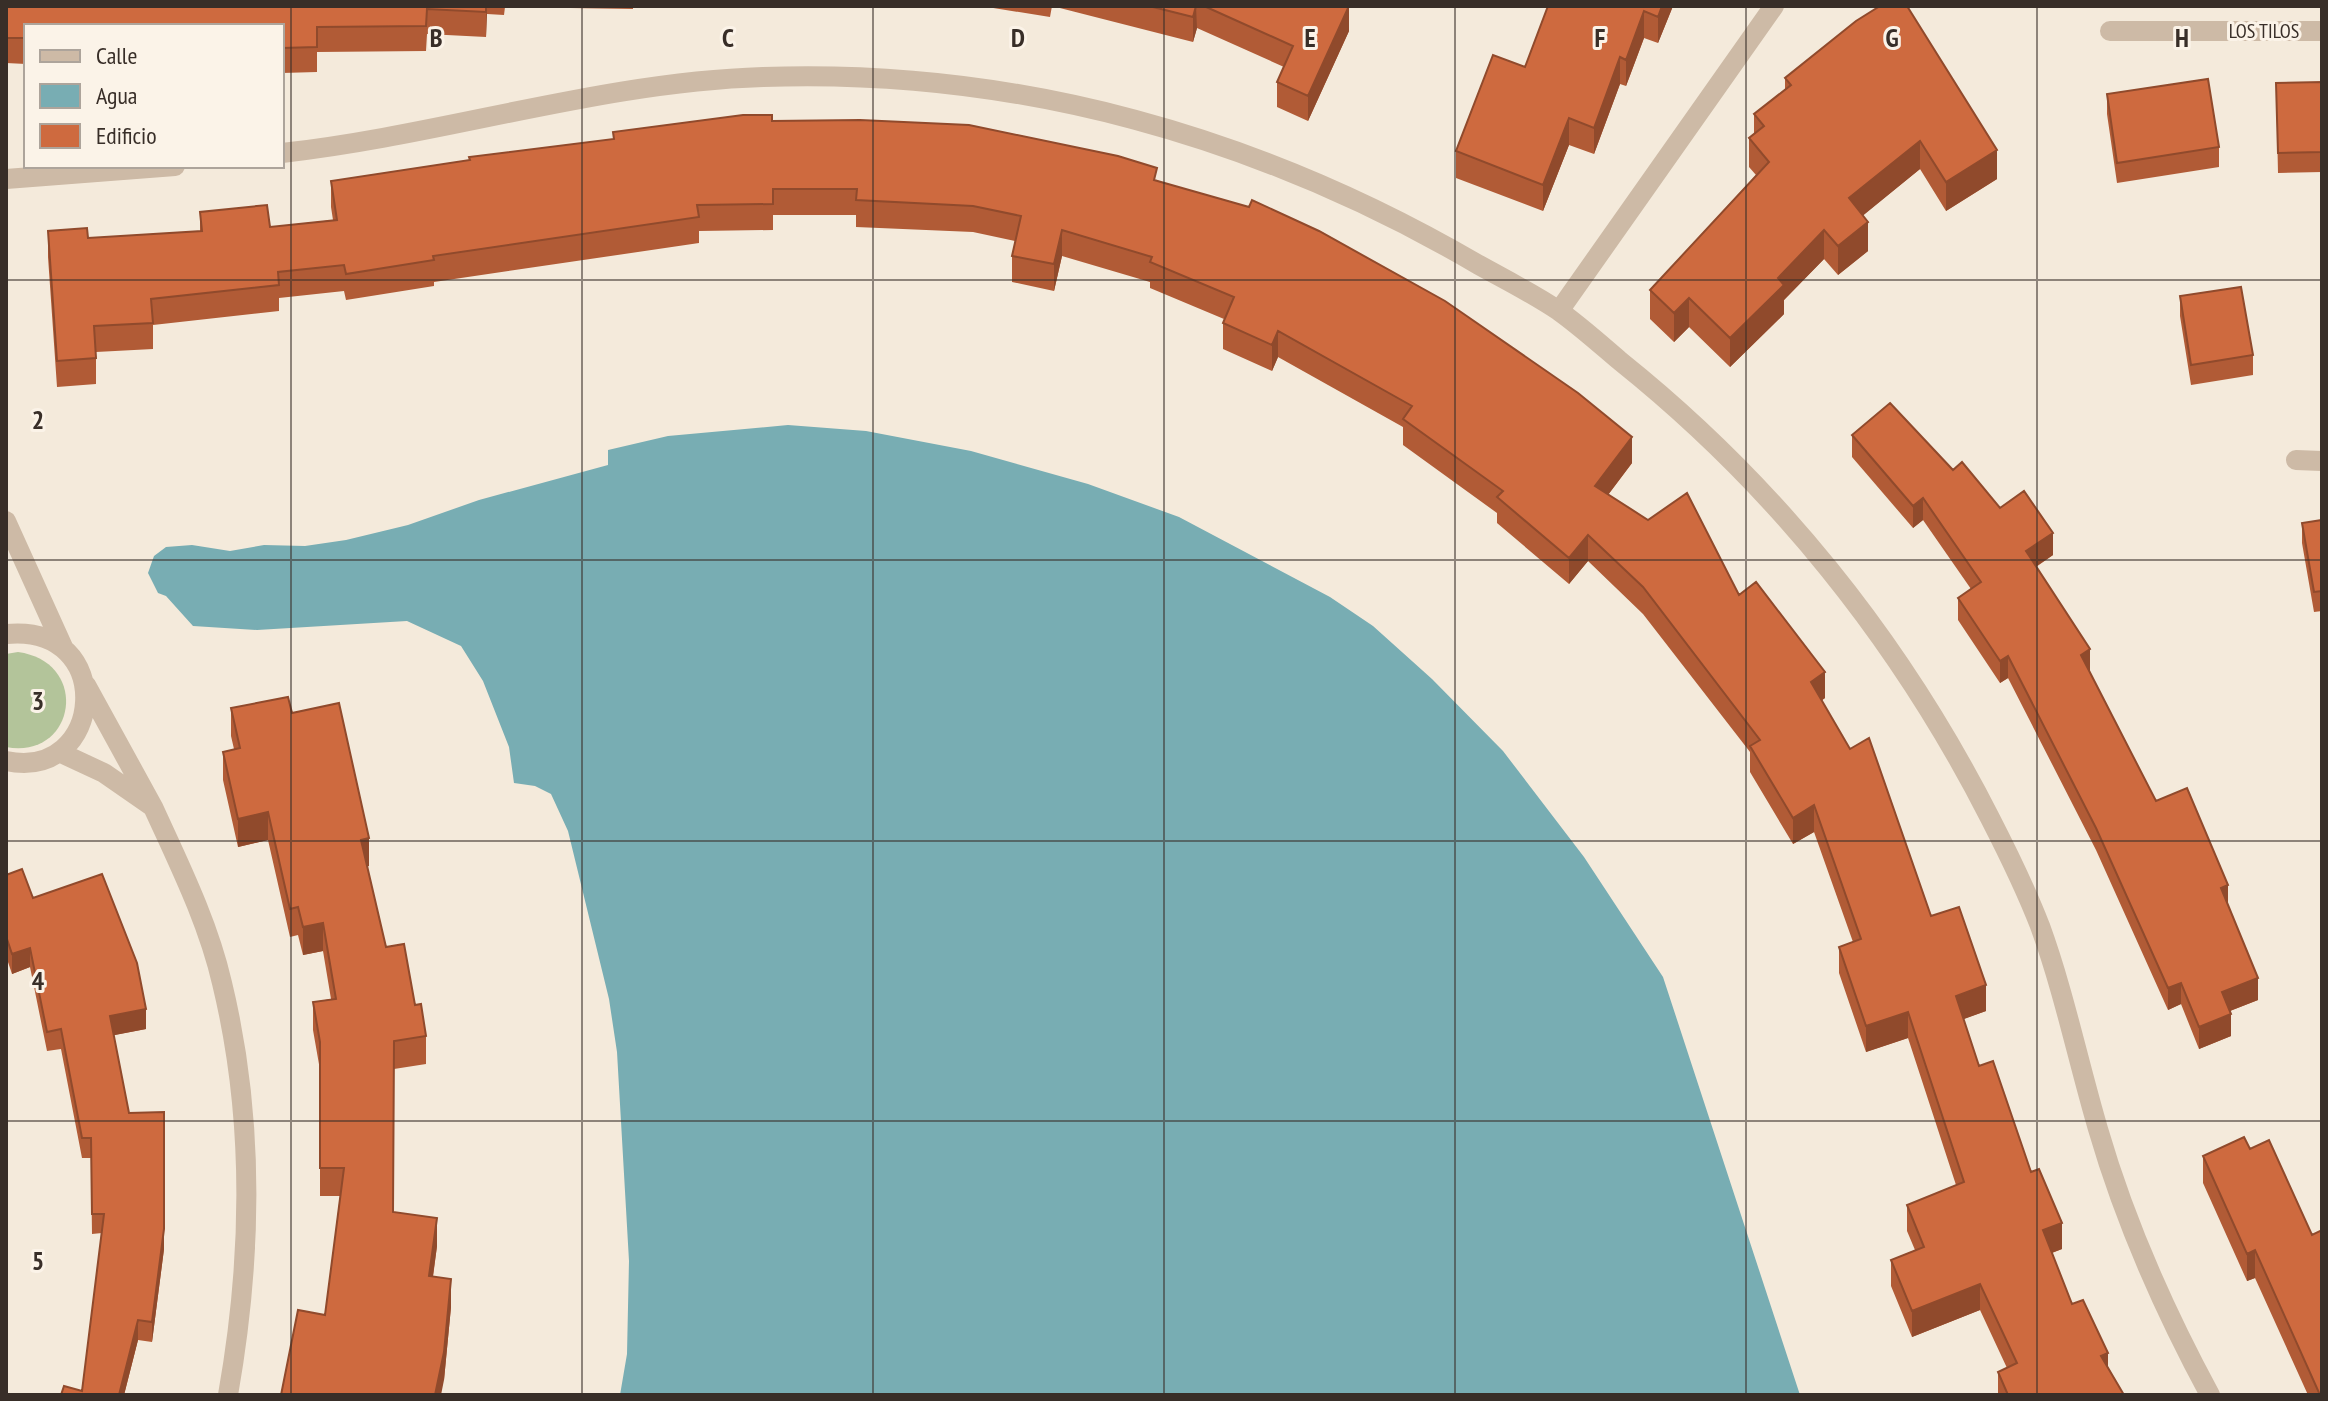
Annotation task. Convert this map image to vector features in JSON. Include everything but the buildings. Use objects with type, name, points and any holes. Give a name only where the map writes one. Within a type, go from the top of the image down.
[{"type":"street","points":[[1559,311],[1774,6]]},
{"type":"street","name":"LOS TILOS","points":[[2110,31],[2322,31]]},
{"type":"street","points":[[284,153],[673,84],[758,77],[858,76],[959,85],[1071,103],[1201,137],[1316,180],[1421,231],[1559,311],[1646,381],[1737,462],[1823,558],[1940,727],[1990,818],[2038,922],[2075,1039],[2098,1130],[2128,1219],[2168,1317],[2210,1395]]},
{"type":"street","points":[[6,179],[149,168]]},
{"type":"street","points":[[2296,460],[2322,461]]},
{"type":"street","points":[[6,521],[63,647],[77,664],[153,807],[195,899],[222,982],[240,1084],[247,1170],[240,1326],[228,1395]]},
{"type":"street","points":[[6,634],[35,634],[63,647]]},
{"type":"street","points":[[6,761],[39,761],[59,752],[73,739],[82,722],[86,685]]},
{"type":"street","points":[[59,752],[104,773],[153,807]]},
{"type":"green space","points":[[18,652],[41,659],[57,673],[65,690],[66,708],[60,725],[48,739],[30,747],[6,747],[6,654]]},
{"type":"water","points":[[788,425],[866,431],[971,451],[1088,484],[1179,517],[1330,597],[1373,626],[1432,679],[1503,751],[1584,857],[1663,977],[1800,1395],[620,1395],[627,1354],[629,1261],[617,1052],[609,999],[568,831],[551,794],[535,786],[514,783],[509,747],[483,681],[461,646],[407,621],[257,630],[193,626],[166,596],[158,593],[148,573],[154,556],[166,547],[192,545],[230,551],[264,545],[305,546],[346,540],[408,525],[479,500],[608,465],[608,450],[668,436]]}]
